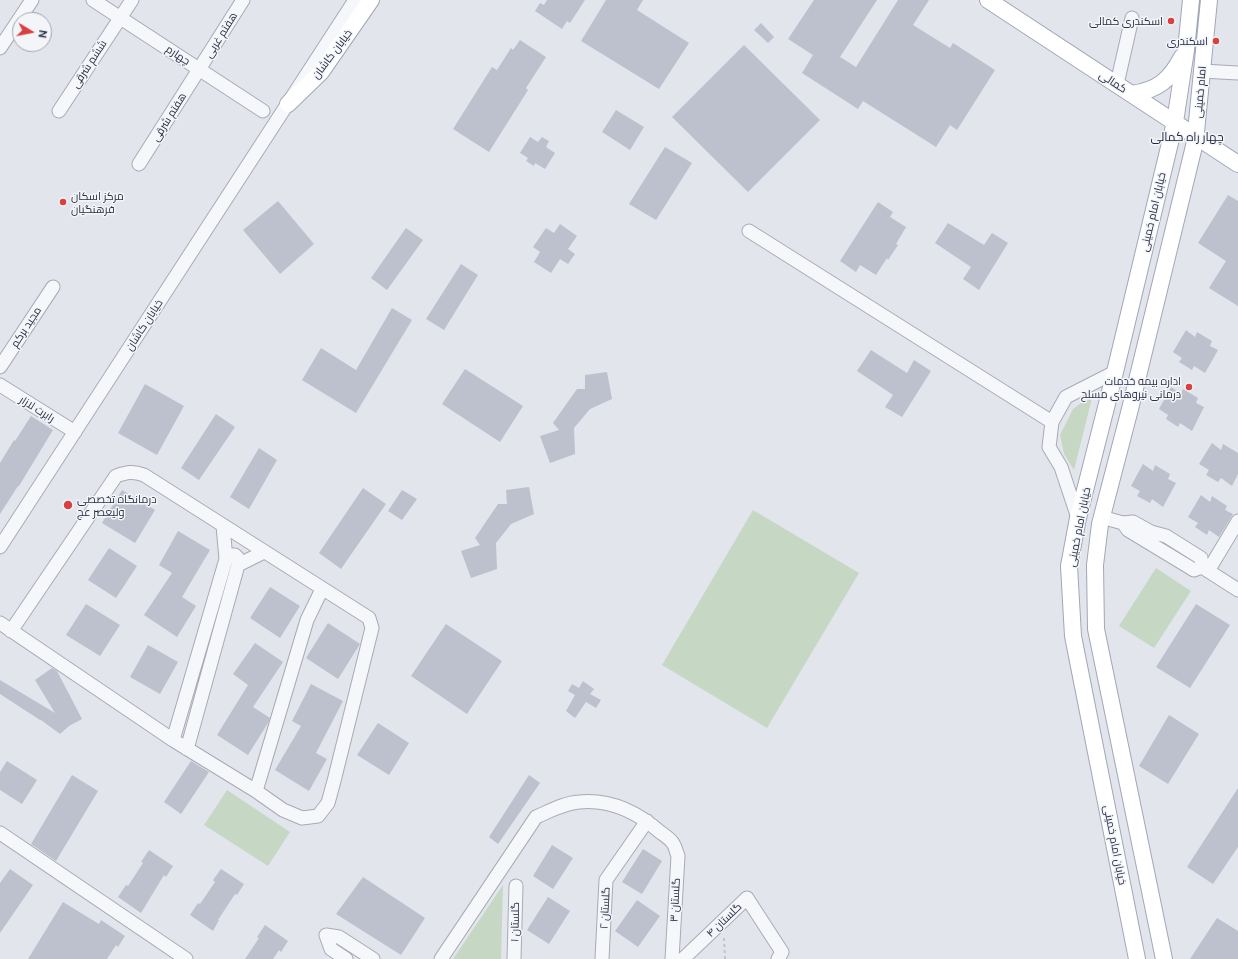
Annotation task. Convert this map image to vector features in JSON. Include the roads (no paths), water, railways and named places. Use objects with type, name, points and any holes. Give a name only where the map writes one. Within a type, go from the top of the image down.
[{"type":"main road","name":"خیابان کاشان","points":[[288,104],[321,72],[370,0]]},
{"type":"main road","name":"کمالی","points":[[988,0],[1238,164]]},
{"type":"main road","name":"امام خمینی","points":[[1175,122],[1186,50],[1191,0]]},
{"type":"main road","name":"امام خمینی","points":[[1195,135],[1209,0]]},
{"type":"main road","points":[[1132,94],[1152,89],[1164,82],[1176,68],[1186,50]]},
{"type":"main road","name":"خیابان امام خمینی","points":[[1137,959],[1073,636],[1069,566],[1078,518],[1115,372],[1175,122]]},
{"type":"main road","name":"خیابان امام خمینی","points":[[1164,959],[1096,629],[1095,566],[1101,520],[1130,408],[1193,149],[1195,135]]},
{"type":"main road","points":[[1078,518],[1081,528],[1087,532],[1093,530],[1101,520]]},
{"type":"main road","points":[[1124,893],[1131,885],[1140,882],[1149,890]]},
{"type":"street","points":[[0,48],[32,0]]},
{"type":"street","name":"چهارم","points":[[93,0],[263,111]]},
{"type":"street","name":"ششم شرقی","points":[[59,111],[132,0]]},
{"type":"street","name":"هفتم غربی","points":[[199,70],[244,0]]},
{"type":"street","name":"خیابان کاشان","points":[[0,547],[355,0]]},
{"type":"street","points":[[1117,84],[1132,18]]},
{"type":"street","name":"هفتم شرقی","points":[[139,164],[199,70]]},
{"type":"street","points":[[1202,71],[1238,73]]},
{"type":"street","points":[[749,231],[1052,422]]},
{"type":"street","name":"مجید برکم","points":[[0,367],[53,287]]},
{"type":"street","points":[[1078,518],[1061,467],[1049,447],[1052,422],[1066,397],[1115,372]]},
{"type":"street","name":"رابرت لازار","points":[[0,385],[74,432]]},
{"type":"street","points":[[0,623],[11,631],[173,740],[256,791],[283,810],[302,818],[318,816],[328,803],[372,628],[369,618],[144,475],[135,471],[126,472],[116,476],[11,631]]},
{"type":"street","points":[[1101,520],[1123,523],[1133,522],[1149,536],[1166,536],[1201,558],[1205,569],[1238,590]]},
{"type":"street","points":[[1205,569],[1238,521]]},
{"type":"street","points":[[173,740],[226,559],[223,526]]},
{"type":"street","points":[[238,565],[264,552]]},
{"type":"street","points":[[187,749],[238,565],[238,558],[235,555],[230,555],[226,559]]},
{"type":"street","points":[[256,791],[307,620],[322,589]]},
{"type":"street","points":[[441,959],[536,817],[560,806],[578,802],[597,802],[616,806],[632,812],[647,821]]},
{"type":"street","name":"گلستان ۳","points":[[647,821],[673,843],[678,856],[672,959]]},
{"type":"street","name":"گلستان ۲","points":[[602,959],[606,880],[647,821]]},
{"type":"street","points":[[0,833],[186,959]]},
{"type":"street","name":"گلستان ۱","points":[[514,959],[516,886]]},
{"type":"street","name":"گلستان ۴","points":[[682,959],[747,898],[782,952],[778,959]]},
{"type":"street","points":[[346,959],[327,954],[326,935],[339,937],[373,959]]},
{"type":"place","name":"اسکندری کمالی","points":[[1171,21]]},
{"type":"place","name":"اسکندری","points":[[1216,41]]},
{"type":"place","name":"مرکز اسکان فرهنگیان","points":[[63,202]]},
{"type":"place","name":"اداره بیمه خدمات درمانی نیروهای مسلح","points":[[1189,387]]},
{"type":"place","name":"درمانگاه تخصصی ولیعصر عج","points":[[68,505]]},
{"type":"district","name":"چهار راه کمالی","points":[[1187,137]]}]
